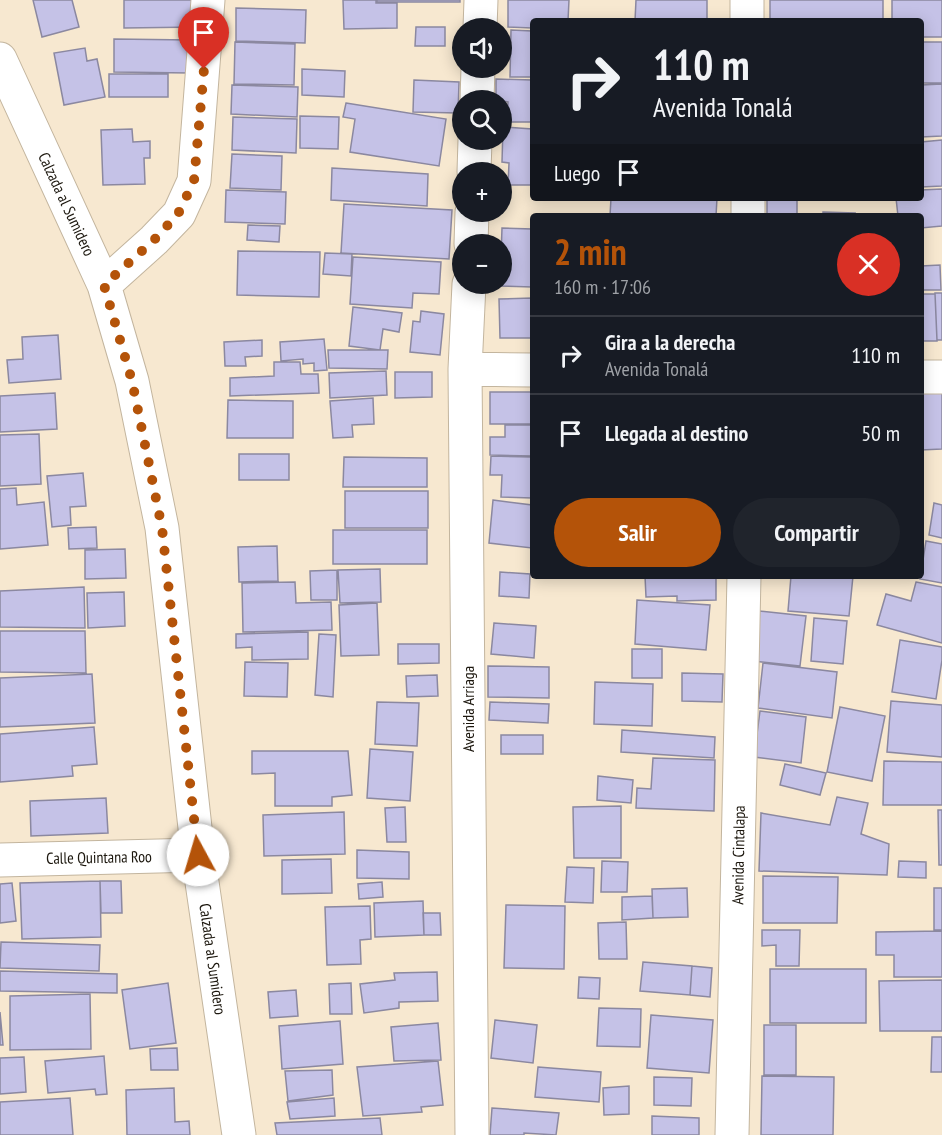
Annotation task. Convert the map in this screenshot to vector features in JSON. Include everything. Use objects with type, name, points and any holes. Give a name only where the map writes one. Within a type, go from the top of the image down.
[{"type":"street","points":[[104,285],[154,240],[178,214],[194,181],[208,0]]},
{"type":"street","points":[[480,18],[481,0]]},
{"type":"street","points":[[747,0],[747,18]]},
{"type":"street","name":"Calzada al Sumidero","points":[[0,59],[104,285],[132,381],[162,528],[198,855],[239,1135]]},
{"type":"street","name":"Avenida Arriaga","points":[[469,294],[465,369],[472,1135]]},
{"type":"street","points":[[465,369],[530,370]]},
{"type":"street","points":[[924,377],[942,377]]},
{"type":"street","name":"Avenida Cintalapa","points":[[732,1135],[744,579]]},
{"type":"street","name":"Calle Quintana Roo","points":[[0,860],[198,855]]},
{"type":"building","points":[[33,0],[72,0],[79,27],[42,37]]},
{"type":"building","points":[[124,0],[198,0],[198,27],[124,28]]},
{"type":"building","points":[[343,0],[376,0],[376,3],[397,3],[397,28],[344,29]]},
{"type":"building","points":[[377,0],[460,0],[460,2],[377,2]]},
{"type":"building","points":[[508,0],[569,0],[568,18],[530,18],[530,28],[512,27],[512,18],[508,18]]},
{"type":"building","points":[[636,0],[707,0],[707,18],[635,18]]},
{"type":"building","points":[[770,0],[883,0],[883,18],[770,18]]},
{"type":"building","points":[[892,0],[942,0],[942,37],[924,37],[924,18],[892,18]]},
{"type":"building","points":[[236,8],[306,10],[305,43],[236,41]]},
{"type":"building","points":[[416,27],[445,27],[445,46],[415,46]]},
{"type":"building","points":[[512,30],[530,31],[530,77],[512,77]]},
{"type":"building","points":[[114,39],[190,40],[190,73],[114,72]]},
{"type":"building","points":[[235,42],[295,44],[294,85],[234,84]]},
{"type":"building","points":[[924,42],[942,42],[942,83],[924,83]]},
{"type":"building","points":[[85,48],[87,61],[97,59],[105,97],[64,105],[54,53]]},
{"type":"building","points":[[302,69],[345,71],[344,97],[302,95]]},
{"type":"building","points":[[109,74],[168,74],[168,97],[109,97]]},
{"type":"building","points":[[496,79],[530,80],[530,122],[512,122],[512,90],[496,90]]},
{"type":"building","points":[[414,80],[459,82],[459,90],[452,90],[452,113],[413,112]]},
{"type":"building","points":[[942,84],[942,136],[924,137],[924,85]]},
{"type":"building","points":[[232,85],[298,87],[297,117],[231,114]]},
{"type":"building","points":[[346,103],[446,119],[439,166],[350,152],[355,119],[343,117]]},
{"type":"building","points":[[300,116],[339,117],[338,149],[300,148]]},
{"type":"building","points":[[233,117],[297,119],[296,153],[232,150]]},
{"type":"building","points":[[512,128],[530,129],[530,185],[512,185],[512,162],[502,162],[502,150],[512,150]]},
{"type":"building","points":[[132,129],[133,142],[150,141],[150,158],[144,158],[145,184],[103,185],[101,130]]},
{"type":"building","points":[[942,140],[942,186],[924,187],[924,142]]},
{"type":"building","points":[[232,154],[282,156],[281,190],[230,188]]},
{"type":"building","points":[[332,168],[428,174],[427,206],[331,200]]},
{"type":"building","points":[[942,189],[942,226],[924,228],[924,213],[898,213],[896,201],[924,201],[924,190]]},
{"type":"building","points":[[226,190],[286,192],[285,224],[225,222]]},
{"type":"building","points":[[611,201],[717,201],[716,213],[610,213]]},
{"type":"building","points":[[767,201],[797,201],[797,213],[767,213]]},
{"type":"building","points":[[344,204],[452,210],[449,259],[341,253]]},
{"type":"building","points":[[248,225],[280,226],[279,242],[247,240]]},
{"type":"building","points":[[502,228],[530,229],[530,287],[512,286],[512,234],[502,234]]},
{"type":"building","points":[[238,251],[320,252],[319,297],[237,295]]},
{"type":"building","points":[[325,253],[352,254],[351,276],[323,274]]},
{"type":"building","points":[[353,257],[441,262],[439,294],[413,293],[412,308],[350,304]]},
{"type":"building","points":[[940,265],[941,290],[924,290],[924,266]]},
{"type":"building","points":[[935,293],[942,293],[942,340],[937,340]]},
{"type":"building","points":[[924,294],[935,294],[937,341],[924,341]]},
{"type":"building","points":[[530,298],[530,338],[500,338],[499,299]]},
{"type":"building","points":[[353,307],[402,313],[399,332],[383,329],[380,350],[349,346]]},
{"type":"building","points":[[421,311],[444,314],[440,355],[410,352],[413,321],[420,322]]},
{"type":"building","points":[[58,335],[61,379],[9,383],[7,360],[23,359],[22,337]]},
{"type":"building","points":[[324,339],[327,370],[314,371],[314,363],[303,364],[303,359],[281,361],[280,342]]},
{"type":"building","points":[[262,340],[262,356],[245,357],[246,366],[225,366],[224,342]]},
{"type":"building","points":[[328,350],[388,350],[387,369],[329,368]]},
{"type":"building","points":[[274,362],[300,362],[301,374],[318,374],[319,393],[230,396],[230,378],[274,376]]},
{"type":"building","points":[[386,371],[387,395],[330,398],[329,373]]},
{"type":"building","points":[[395,372],[432,372],[432,397],[395,398]]},
{"type":"building","points":[[942,387],[942,449],[924,450],[924,388]]},
{"type":"building","points":[[490,392],[530,392],[530,424],[490,424]]},
{"type":"building","points":[[55,393],[57,429],[0,432],[0,396]]},
{"type":"building","points":[[373,398],[374,424],[352,425],[353,437],[333,438],[330,401]]},
{"type":"building","points":[[228,400],[293,401],[293,438],[227,438]]},
{"type":"building","points":[[505,425],[530,425],[530,456],[490,455],[490,437],[505,437]]},
{"type":"building","points":[[39,434],[41,484],[0,486],[0,435]]},
{"type":"building","points":[[239,454],[289,454],[289,480],[239,480]]},
{"type":"building","points":[[491,456],[530,457],[530,498],[501,497],[502,475],[490,475]]},
{"type":"building","points":[[344,457],[427,458],[427,487],[343,487]]},
{"type":"building","points":[[83,473],[86,506],[70,507],[71,525],[52,527],[47,476]]},
{"type":"building","points":[[16,488],[17,505],[44,502],[48,545],[0,549],[0,489]]},
{"type":"building","points":[[345,491],[428,491],[428,528],[345,528]]},
{"type":"building","points":[[493,500],[530,505],[530,548],[489,543]]},
{"type":"building","points":[[934,503],[942,505],[942,538],[929,535]]},
{"type":"building","points":[[96,527],[97,548],[69,549],[68,528]]},
{"type":"building","points":[[333,530],[427,530],[427,564],[333,564]]},
{"type":"building","points":[[926,541],[942,544],[942,583],[920,579],[924,579]]},
{"type":"building","points":[[277,546],[278,581],[239,582],[238,547]]},
{"type":"building","points":[[125,549],[126,578],[85,579],[85,550]]},
{"type":"building","points":[[380,569],[381,602],[340,603],[338,570]]},
{"type":"building","points":[[337,570],[337,600],[311,600],[310,571]]},
{"type":"building","points":[[500,572],[530,574],[529,598],[499,596]]},
{"type":"building","points":[[645,579],[716,579],[716,600],[677,601],[677,596],[646,597]]},
{"type":"building","points":[[791,579],[853,579],[849,616],[788,611]]},
{"type":"building","points":[[295,582],[296,603],[331,602],[332,630],[243,632],[242,583]]},
{"type":"building","points":[[916,582],[942,587],[942,643],[877,625],[886,594],[911,601]]},
{"type":"building","points":[[84,587],[85,628],[0,627],[0,591]]},
{"type":"building","points":[[124,592],[125,626],[88,628],[87,593]]},
{"type":"building","points":[[637,600],[710,605],[706,650],[635,644]]},
{"type":"building","points":[[377,603],[379,655],[341,656],[339,605]]},
{"type":"building","points":[[759,611],[806,616],[800,666],[753,661]]},
{"type":"building","points":[[814,618],[847,621],[843,664],[811,661]]},
{"type":"building","points":[[494,623],[536,626],[534,658],[491,654]]},
{"type":"building","points":[[0,631],[85,631],[86,673],[0,672]]},
{"type":"building","points":[[308,632],[308,659],[252,660],[252,647],[236,648],[236,634]]},
{"type":"building","points":[[319,634],[336,635],[333,697],[315,695]]},
{"type":"building","points":[[900,640],[942,647],[936,699],[892,692]]},
{"type":"building","points":[[398,644],[439,644],[439,663],[398,664]]},
{"type":"building","points":[[632,649],[662,649],[662,678],[632,678]]},
{"type":"building","points":[[245,662],[288,663],[287,697],[244,696]]},
{"type":"building","points":[[763,663],[837,672],[832,718],[758,708]]},
{"type":"building","points":[[488,666],[549,667],[549,698],[488,697]]},
{"type":"building","points":[[682,673],[723,674],[722,702],[682,701]]},
{"type":"building","points":[[92,674],[95,723],[0,727],[0,678]]},
{"type":"building","points":[[437,675],[438,696],[407,697],[406,676]]},
{"type":"building","points":[[595,682],[653,684],[652,726],[594,724]]},
{"type":"building","points":[[891,701],[942,705],[942,757],[887,752]]},
{"type":"building","points":[[377,702],[419,703],[417,746],[375,744]]},
{"type":"building","points":[[490,702],[549,704],[548,723],[489,720]]},
{"type":"building","points":[[840,707],[885,716],[872,781],[827,772]]},
{"type":"building","points":[[760,711],[806,717],[801,763],[754,757]]},
{"type":"building","points":[[94,727],[97,764],[72,766],[73,776],[0,782],[0,734]]},
{"type":"building","points":[[622,730],[715,737],[714,758],[621,752]]},
{"type":"building","points":[[501,735],[543,735],[543,754],[501,754]]},
{"type":"building","points":[[370,749],[413,752],[410,801],[367,798]]},
{"type":"building","points":[[252,751],[348,751],[352,795],[332,797],[332,806],[275,806],[275,773],[252,774]]},
{"type":"building","points":[[653,758],[715,760],[714,811],[636,808],[637,788],[651,789]]},
{"type":"building","points":[[884,761],[942,762],[942,805],[883,805]]},
{"type":"building","points":[[785,764],[826,773],[820,795],[780,785]]},
{"type":"building","points":[[598,776],[633,780],[631,803],[597,800]]},
{"type":"building","points":[[837,797],[868,803],[861,834],[889,844],[887,875],[759,871],[761,813],[830,825]]},
{"type":"building","points":[[106,798],[108,833],[31,836],[30,801]]},
{"type":"building","points":[[621,806],[621,858],[574,858],[573,807]]},
{"type":"building","points":[[405,807],[406,842],[387,842],[385,808]]},
{"type":"building","points":[[938,810],[942,810],[942,865],[939,865]]},
{"type":"building","points":[[344,812],[345,854],[264,856],[263,815]]},
{"type":"building","points":[[357,850],[409,852],[409,879],[357,878]]},
{"type":"building","points":[[331,859],[332,893],[282,894],[282,860]]},
{"type":"building","points":[[602,861],[628,862],[627,892],[601,892]]},
{"type":"building","points":[[899,861],[926,862],[926,878],[898,877]]},
{"type":"building","points":[[567,867],[594,868],[593,903],[565,902]]},
{"type":"building","points":[[763,876],[838,877],[837,923],[763,923]]},
{"type":"building","points":[[100,881],[101,937],[22,939],[20,883]]},
{"type":"building","points":[[100,881],[121,881],[122,913],[101,913]]},
{"type":"building","points":[[382,882],[383,897],[359,899],[358,884]]},
{"type":"building","points":[[12,883],[16,921],[0,923],[0,884]]},
{"type":"building","points":[[687,888],[688,917],[653,918],[652,889]]},
{"type":"building","points":[[934,888],[942,888],[942,930],[934,930]]},
{"type":"building","points":[[652,896],[653,918],[622,920],[622,897]]},
{"type":"building","points":[[423,901],[424,935],[375,937],[374,903]]},
{"type":"building","points":[[506,905],[565,906],[564,969],[504,968]]},
{"type":"building","points":[[370,906],[371,939],[360,940],[361,964],[327,965],[325,907]]},
{"type":"building","points":[[423,913],[440,913],[441,935],[424,935]]},
{"type":"building","points":[[626,922],[627,959],[599,959],[598,923]]},
{"type":"building","points":[[762,930],[800,930],[799,966],[776,966],[776,945],[762,946]]},
{"type":"building","points":[[942,931],[942,977],[894,977],[894,955],[876,955],[876,932]]},
{"type":"building","points":[[1,942],[100,945],[99,971],[0,968]]},
{"type":"building","points":[[643,962],[692,966],[690,995],[640,991]]},
{"type":"building","points":[[692,966],[712,968],[710,997],[690,995]]},
{"type":"building","points":[[770,969],[866,969],[866,1023],[770,1023]]},
{"type":"building","points":[[0,971],[117,974],[117,993],[0,991]]},
{"type":"building","points":[[437,972],[438,1001],[399,1002],[399,1008],[364,1013],[360,984],[395,980],[394,973]]},
{"type":"building","points":[[579,977],[600,978],[599,999],[578,998]]},
{"type":"building","points":[[942,980],[942,1031],[880,1031],[879,981]]},
{"type":"building","points":[[168,983],[176,1043],[130,1049],[122,990]]},
{"type":"building","points":[[351,983],[352,1014],[330,1014],[329,984]]},
{"type":"building","points":[[296,990],[298,1016],[270,1018],[268,992]]},
{"type":"building","points":[[90,994],[91,1049],[10,1050],[10,996]]},
{"type":"building","points":[[599,1008],[641,1009],[640,1047],[597,1046]]},
{"type":"building","points":[[0,1012],[3,1045],[0,1045]]},
{"type":"building","points":[[651,1015],[713,1020],[709,1073],[647,1068]]},
{"type":"building","points":[[495,1020],[537,1025],[533,1063],[491,1058]]},
{"type":"building","points":[[340,1021],[343,1064],[282,1069],[279,1026]]},
{"type":"building","points":[[438,1023],[441,1060],[394,1061],[391,1027]]},
{"type":"building","points":[[764,1025],[796,1025],[796,1075],[764,1075]]},
{"type":"building","points":[[932,1037],[942,1037],[942,1072],[931,1072]]},
{"type":"building","points":[[177,1048],[178,1070],[151,1070],[150,1049]]},
{"type":"building","points":[[104,1056],[107,1094],[96,1095],[95,1089],[48,1093],[45,1061]]},
{"type":"building","points":[[24,1057],[26,1092],[0,1094],[0,1058]]},
{"type":"building","points":[[438,1061],[443,1105],[421,1107],[422,1112],[363,1116],[357,1067]]},
{"type":"building","points":[[538,1067],[601,1072],[599,1102],[535,1097]]},
{"type":"building","points":[[332,1070],[333,1095],[288,1101],[285,1071]]},
{"type":"building","points":[[762,1076],[834,1077],[833,1135],[761,1135]]},
{"type":"building","points":[[654,1077],[692,1078],[691,1106],[654,1105]]},
{"type":"building","points":[[629,1086],[629,1114],[604,1115],[603,1088]]},
{"type":"building","points":[[174,1088],[175,1122],[189,1121],[190,1135],[127,1135],[126,1090]]},
{"type":"building","points":[[70,1098],[73,1135],[0,1135],[0,1102]]},
{"type":"building","points":[[334,1098],[335,1116],[290,1119],[287,1102]]},
{"type":"building","points":[[492,1108],[559,1113],[556,1135],[524,1133],[524,1135],[490,1135]]},
{"type":"building","points":[[652,1116],[699,1118],[699,1135],[652,1135]]},
{"type":"building","points":[[380,1118],[382,1135],[277,1135],[275,1123]]},
{"type":"route","points":[[198,855],[162,528],[132,381],[104,285],[154,240],[178,214],[194,181],[204,69]]}]
